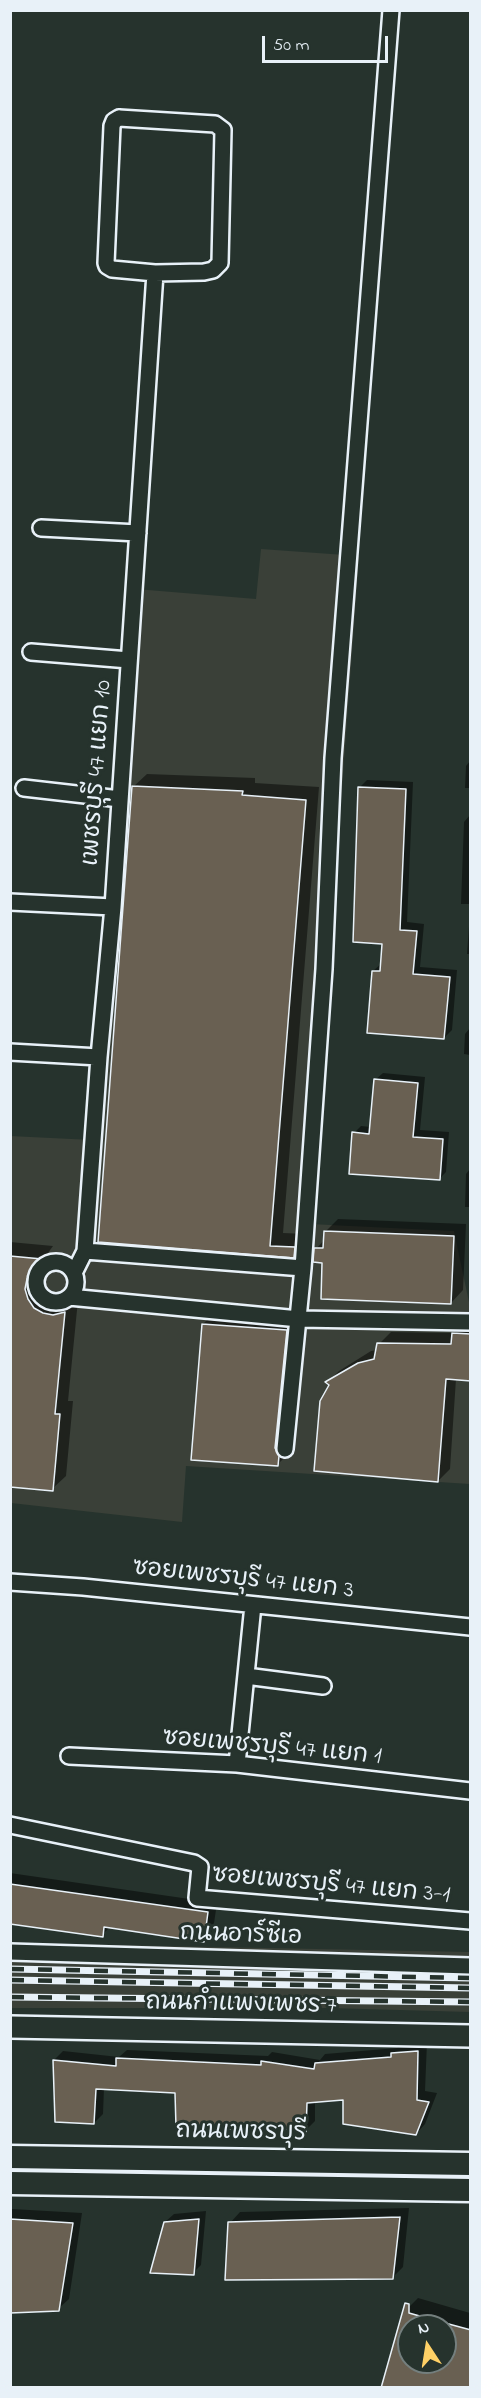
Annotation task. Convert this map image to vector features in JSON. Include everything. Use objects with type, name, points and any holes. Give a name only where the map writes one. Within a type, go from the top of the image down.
[{"type":"main road","name":"ถนนเพชรบุรี","points":[[10,2157],[471,2164]]},
{"type":"main road","points":[[10,2183],[471,2190]]},
{"type":"street","points":[[285,1449],[303,1268],[324,969],[333,758],[390,17]]},
{"type":"street","points":[[120,118],[215,124],[223,130],[220,263],[213,270],[204,272],[155,273],[112,269],[106,263],[114,121],[120,118]]},
{"type":"street","name":"เพชรบุุรี 47 แยก 10","points":[[74,1273],[85,1251],[113,907],[155,273]]},
{"type":"street","points":[[41,528],[138,533]]},
{"type":"street","points":[[31,652],[129,660]]},
{"type":"street","points":[[24,788],[120,799]]},
{"type":"street","points":[[10,902],[113,907]]},
{"type":"street","points":[[10,1052],[99,1057]]},
{"type":"street","points":[[85,1251],[303,1268]]},
{"type":"street","points":[[69,1297],[76,1286],[74,1273],[64,1264],[52,1262],[40,1268],[35,1281],[39,1294],[44,1299],[57,1302],[69,1297],[299,1319],[471,1322]]},
{"type":"street","name":"ซอยเพชรบุรี 47 แยก 3","points":[[10,1582],[83,1587],[471,1627]]},
{"type":"street","points":[[237,1764],[253,1605]]},
{"type":"street","points":[[246,1676],[323,1686]]},
{"type":"street","name":"ซอยเพชรบุรี 47 แยก 1","points":[[69,1756],[237,1764],[471,1791]]},
{"type":"street","name":"ซอยเพชรบุรี 47 แยก 3-1","points":[[10,1825],[194,1863],[200,1867],[197,1898],[471,1921]]},
{"type":"street","name":"ถนนอาร์ซีเอ","points":[[10,1952],[471,1966]]},
{"type":"street","name":"ถนนกำแพงเพชร 7","points":[[10,2027],[471,2036]]},
{"type":"shaded area","points":[[261,549],[359,556],[310,1224],[454,1231],[470,1307],[470,1484],[186,1466],[182,1522],[11,1503],[10,1136],[92,1140],[136,589],[256,599]]},
{"type":"shaded area","points":[[10,1943],[470,1952],[470,2012],[329,2008],[11,2008]]},
{"type":"building","points":[[132,786],[243,791],[242,795],[306,800],[270,1246],[295,1247],[294,1258],[98,1242]]},
{"type":"building","points":[[358,787],[406,789],[400,930],[417,931],[413,974],[450,977],[444,1039],[367,1033],[372,971],[380,971],[382,944],[353,942]]},
{"type":"building","points":[[374,1079],[418,1083],[413,1137],[443,1139],[440,1180],[349,1174],[352,1132],[369,1134]]},
{"type":"building","points":[[324,1231],[454,1236],[451,1304],[321,1299],[322,1263],[313,1262],[314,1248],[323,1248]]},
{"type":"building","points":[[10,1256],[42,1259],[27,1279],[25,1289],[28,1299],[34,1308],[43,1313],[53,1315],[65,1312],[55,1414],[60,1414],[53,1491],[10,1487]]},
{"type":"building","points":[[202,1324],[287,1330],[275,1448],[279,1456],[278,1466],[191,1460]]},
{"type":"building","points":[[452,1333],[471,1334],[471,1381],[446,1379],[438,1482],[314,1471],[320,1401],[329,1385],[325,1382],[358,1363],[374,1359],[377,1343],[451,1344]]},
{"type":"building","points":[[10,1884],[208,1912],[204,1942],[104,1927],[103,1937],[10,1924]]},
{"type":"building","points":[[418,2051],[417,2100],[429,2102],[416,2135],[343,2124],[343,2100],[307,2103],[306,2132],[244,2123],[243,2129],[176,2127],[175,2093],[96,2089],[94,2124],[55,2122],[53,2060],[116,2066],[116,2058],[261,2065],[261,2061],[314,2069],[315,2063],[391,2057],[391,2053]]},
{"type":"building","points":[[400,2217],[393,2279],[225,2280],[228,2222]]},
{"type":"building","points":[[10,2219],[73,2223],[59,2311],[10,2313]]},
{"type":"building","points":[[199,2219],[194,2275],[150,2273],[164,2222]]},
{"type":"building","points":[[405,2303],[409,2304],[409,2313],[413,2314],[402,2314]]},
{"type":"building","points":[[457,2326],[471,2330],[471,2388],[381,2388],[397,2331],[397,2374],[457,2374]]},
{"type":"railway","points":[[10,1969],[470,1978]]},
{"type":"railway","points":[[10,1980],[470,1988]]},
{"type":"railway","points":[[10,1997],[470,2002]]}]
